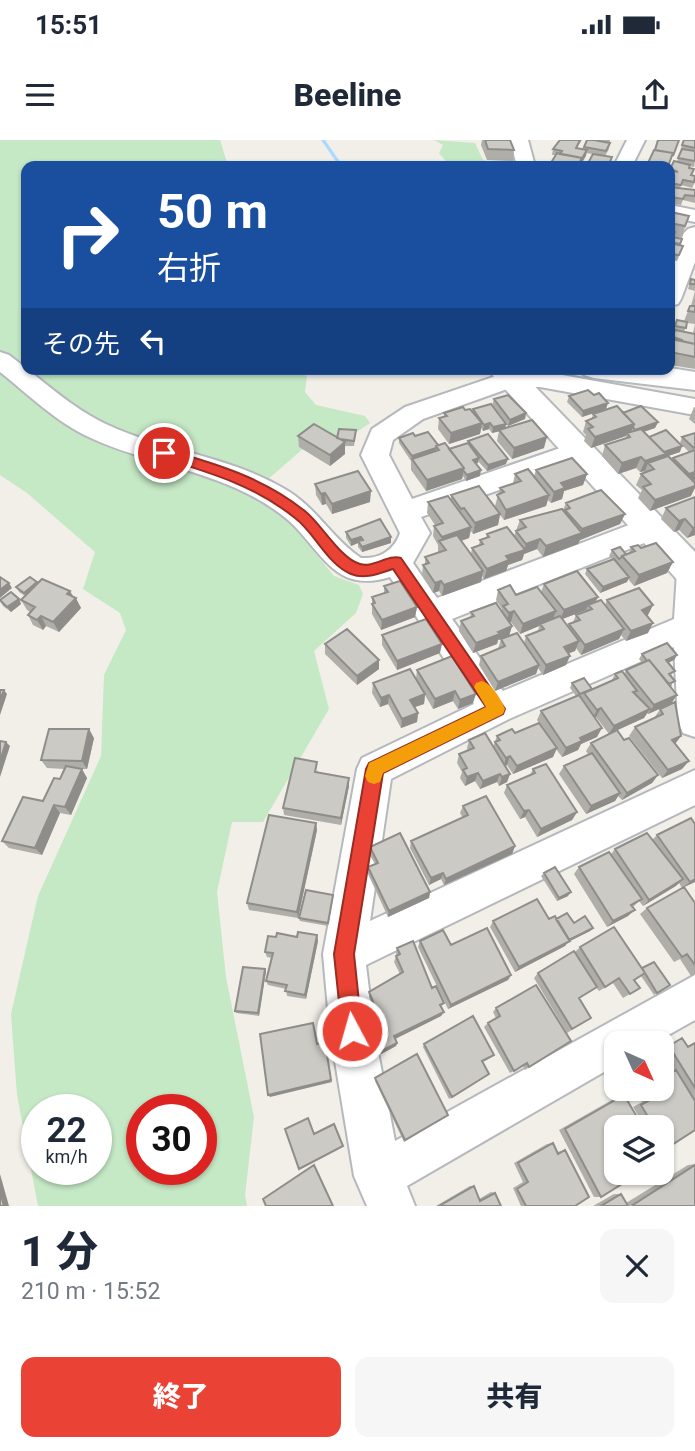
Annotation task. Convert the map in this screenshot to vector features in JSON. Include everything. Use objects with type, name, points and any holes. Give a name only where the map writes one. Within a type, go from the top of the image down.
[{"type":"street","points":[[519,140],[525,161]]},
{"type":"street","points":[[626,161],[636,140]]},
{"type":"street","points":[[675,212],[695,216]]},
{"type":"street","points":[[675,286],[695,233]]},
{"type":"street","points":[[0,360],[96,430],[235,476],[275,496],[302,516],[341,559],[355,570],[371,570],[396,562],[412,546],[415,533],[375,455],[381,435],[414,414],[504,375]]},
{"type":"street","points":[[507,375],[652,528],[690,562],[689,626],[695,722]]},
{"type":"street","points":[[513,375],[695,407]]},
{"type":"street","points":[[664,375],[695,381]]},
{"type":"street","points":[[659,399],[695,434]]},
{"type":"street","points":[[404,512],[579,452]]},
{"type":"street","points":[[431,614],[652,528]]},
{"type":"street","points":[[396,562],[497,709]]},
{"type":"street","points":[[689,626],[497,709],[375,769],[344,954],[352,1031],[384,1191],[695,996]]},
{"type":"street","points":[[344,954],[695,787]]},
{"type":"green space","points":[[0,140],[220,140],[226,161],[21,161],[21,375],[304,375],[307,376],[305,392],[316,405],[365,416],[370,423],[351,436],[305,447],[251,494],[287,519],[334,576],[359,585],[363,594],[356,613],[314,651],[329,709],[263,822],[232,822],[217,892],[226,977],[254,1117],[245,1195],[247,1206],[38,1206],[34,1185],[112,1185],[112,1094],[21,1094],[21,1116],[11,1014],[38,896],[101,756],[104,675],[126,630],[120,613],[83,589],[95,552],[27,493],[0,475]]},
{"type":"green space","points":[[434,140],[475,143],[483,160],[487,161],[446,161],[439,153],[443,145]]},
{"type":"building","points":[[485,140],[510,140],[514,150],[488,149]]},
{"type":"building","points":[[560,140],[580,140],[576,148],[587,150],[581,160],[582,158],[560,154],[562,151],[553,149]]},
{"type":"building","points":[[587,140],[610,143],[606,151],[584,147]]},
{"type":"building","points":[[658,140],[679,140],[673,156],[673,153],[655,150]]},
{"type":"building","points":[[684,140],[695,140],[695,148],[682,145]]},
{"type":"building","points":[[682,149],[695,151],[695,161],[678,158]]},
{"type":"building","points":[[654,150],[673,153],[670,161],[649,161]]},
{"type":"building","points":[[557,153],[582,158],[580,161],[552,161]]},
{"type":"building","points":[[593,154],[612,157],[610,161],[589,161]]},
{"type":"building","points":[[675,161],[690,165],[689,168],[694,169],[691,175],[695,176],[694,182],[683,180],[681,185],[675,184],[675,171],[678,172],[675,171]]},
{"type":"building","points":[[675,188],[695,190],[695,196],[685,195],[683,199],[675,198]]},
{"type":"building","points":[[675,213],[689,216],[685,226],[675,224]]},
{"type":"building","points":[[675,237],[682,239],[680,244],[675,243]]},
{"type":"building","points":[[675,244],[683,246],[679,255],[675,255]]},
{"type":"building","points":[[690,306],[695,306],[695,312],[688,311]]},
{"type":"building","points":[[677,320],[687,322],[686,328],[675,326]]},
{"type":"building","points":[[675,330],[695,334],[695,344],[675,338]]},
{"type":"building","points":[[675,340],[695,344],[695,357],[675,353]]},
{"type":"building","points":[[588,390],[594,395],[599,393],[608,403],[583,411],[569,396]]},
{"type":"building","points":[[508,395],[526,413],[510,420],[494,399]]},
{"type":"building","points":[[491,404],[506,424],[493,427],[490,423],[484,425],[473,409]]},
{"type":"building","points":[[617,406],[634,424],[595,437],[588,429],[593,427],[586,421],[596,417],[593,414]]},
{"type":"building","points":[[641,406],[658,422],[635,430],[634,424],[623,413]]},
{"type":"building","points":[[463,407],[465,410],[470,409],[482,423],[451,433],[439,418],[447,416],[444,413]]},
{"type":"building","points":[[532,420],[547,437],[514,448],[499,430]]},
{"type":"building","points":[[314,424],[345,442],[330,455],[298,436]]},
{"type":"building","points":[[339,429],[356,430],[354,441],[337,438]]},
{"type":"building","points":[[641,429],[666,454],[645,461],[641,457],[622,463],[605,445],[630,437],[627,433]]},
{"type":"building","points":[[666,430],[682,446],[664,452],[649,437]]},
{"type":"building","points":[[428,432],[438,445],[436,448],[412,456],[399,438],[413,433],[415,436]]},
{"type":"building","points":[[695,433],[695,448],[694,448],[682,437]]},
{"type":"building","points":[[488,434],[508,459],[488,465],[468,441]]},
{"type":"building","points":[[445,443],[464,468],[427,480],[412,459],[439,450],[436,446]]},
{"type":"building","points":[[468,443],[479,458],[473,460],[481,470],[467,475],[449,449]]},
{"type":"building","points":[[695,450],[695,472],[689,474],[673,458]]},
{"type":"building","points":[[668,456],[695,486],[655,500],[643,487],[651,484],[641,474],[654,469],[648,463]]},
{"type":"building","points":[[572,458],[587,474],[561,483],[565,488],[554,492],[536,470]]},
{"type":"building","points":[[528,469],[549,495],[506,510],[497,495],[504,492],[500,488],[521,481],[515,474]]},
{"type":"building","points":[[358,471],[371,491],[332,504],[315,484]]},
{"type":"building","points":[[479,486],[500,514],[475,523],[451,495]]},
{"type":"building","points":[[601,490],[625,514],[582,529],[565,510],[570,508],[566,503]]},
{"type":"building","points":[[448,496],[471,527],[442,537],[434,526],[443,523],[428,502]]},
{"type":"building","points":[[695,497],[693,528],[685,519],[679,521],[666,508]]},
{"type":"building","points":[[562,509],[582,533],[546,546],[540,539],[526,544],[516,531],[526,527],[520,520]]},
{"type":"building","points":[[380,519],[391,537],[362,547],[358,541],[363,540],[361,537],[351,540],[346,532]]},
{"type":"building","points":[[507,527],[525,550],[506,556],[509,560],[487,569],[472,548],[483,544],[480,540],[489,537],[487,534]]},
{"type":"building","points":[[457,535],[483,571],[444,585],[441,581],[435,583],[423,565],[429,563],[425,557],[446,550],[439,541]]},
{"type":"building","points":[[656,543],[673,562],[639,575],[622,556],[635,551],[631,547],[638,545],[641,548]]},
{"type":"building","points":[[620,547],[626,554],[619,559],[612,550]]},
{"type":"building","points":[[614,559],[629,577],[603,587],[587,569]]},
{"type":"building","points":[[577,571],[598,597],[564,610],[544,584]]},
{"type":"building","points":[[0,577],[9,583],[0,590]]},
{"type":"building","points":[[30,577],[37,582],[24,593],[16,587]]},
{"type":"building","points":[[42,579],[70,591],[67,594],[76,598],[53,622],[41,616],[37,620],[28,615],[35,607],[21,600]]},
{"type":"building","points":[[400,581],[417,607],[382,620],[372,604],[375,603],[372,597],[388,592],[384,586]]},
{"type":"building","points":[[510,585],[516,595],[537,587],[556,611],[523,624],[514,611],[509,613],[503,606],[508,604],[498,590]]},
{"type":"building","points":[[639,588],[653,605],[642,610],[653,623],[631,631],[607,600]]},
{"type":"building","points":[[11,592],[19,599],[7,607],[0,600]]},
{"type":"building","points":[[601,600],[624,629],[585,645],[569,624],[580,620],[576,615],[592,609],[588,605]]},
{"type":"building","points":[[496,603],[512,626],[498,632],[500,634],[476,643],[461,621],[474,616],[471,612]]},
{"type":"building","points":[[560,616],[579,641],[564,647],[570,656],[546,665],[526,636],[544,629],[540,624]]},
{"type":"building","points":[[426,619],[442,644],[397,661],[382,635]]},
{"type":"building","points":[[347,629],[379,660],[357,676],[325,644]]},
{"type":"building","points":[[517,633],[539,665],[498,682],[481,656],[505,646],[501,639]]},
{"type":"building","points":[[667,643],[677,655],[666,660],[675,671],[669,674],[675,681],[669,684],[642,654]]},
{"type":"building","points":[[452,656],[476,694],[460,700],[455,691],[435,699],[417,670]]},
{"type":"building","points":[[649,660],[677,695],[654,705],[626,670]]},
{"type":"building","points":[[410,669],[425,694],[410,700],[418,713],[402,719],[389,695],[381,698],[373,683]]},
{"type":"building","points":[[622,671],[637,691],[633,692],[650,709],[614,726],[601,708],[597,710],[584,693],[618,678],[615,674]]},
{"type":"building","points":[[584,678],[592,689],[580,694],[572,683]]},
{"type":"building","points":[[579,695],[602,728],[566,748],[541,711]]},
{"type":"building","points":[[675,702],[681,736],[672,740],[689,761],[668,770],[635,727],[663,714],[660,709]]},
{"type":"building","points":[[539,723],[557,748],[517,766],[510,756],[506,758],[495,742],[500,740],[497,736],[512,729],[515,733]]},
{"type":"building","points":[[49,729],[89,729],[82,761],[41,760]]},
{"type":"building","points":[[617,730],[624,740],[629,738],[658,775],[627,793],[591,743]]},
{"type":"building","points":[[485,733],[510,774],[502,777],[500,774],[483,781],[478,773],[467,777],[463,770],[467,768],[459,754],[474,748],[469,740]]},
{"type":"building","points":[[0,741],[6,742],[0,761]]},
{"type":"building","points":[[592,753],[620,793],[591,806],[564,766]]},
{"type":"building","points":[[295,758],[317,762],[315,772],[349,778],[341,818],[283,808]]},
{"type":"building","points":[[546,764],[577,812],[541,829],[529,810],[524,811],[507,785],[535,773],[533,769]]},
{"type":"building","points":[[66,766],[82,769],[65,807],[54,805],[35,848],[2,841],[23,797],[43,801],[54,778],[60,779]]},
{"type":"building","points":[[486,796],[515,846],[446,879],[443,873],[431,878],[411,841],[468,815],[463,806]]},
{"type":"building","points":[[269,815],[316,823],[297,912],[247,903]]},
{"type":"building","points":[[691,818],[695,824],[695,879],[690,882],[657,835]]},
{"type":"building","points":[[400,833],[430,892],[389,911],[368,867],[378,863],[370,847]]},
{"type":"building","points":[[647,833],[683,879],[649,900],[615,849]]},
{"type":"building","points":[[609,852],[642,899],[631,905],[635,910],[613,921],[579,867]]},
{"type":"building","points":[[555,867],[571,892],[559,898],[544,873]]},
{"type":"building","points":[[684,887],[695,903],[695,965],[687,954],[682,957],[647,908]]},
{"type":"building","points":[[306,890],[333,895],[328,923],[299,918]]},
{"type":"building","points":[[537,899],[549,919],[555,916],[570,941],[519,967],[493,921]]},
{"type":"building","points":[[567,913],[574,923],[585,916],[593,928],[569,940],[556,919]]},
{"type":"building","points":[[614,927],[645,973],[634,980],[640,988],[630,994],[619,978],[605,987],[580,947]]},
{"type":"building","points":[[487,928],[511,975],[451,1005],[420,941],[443,930],[451,945]]},
{"type":"building","points":[[298,932],[317,935],[305,995],[285,991],[287,985],[266,981],[273,953],[265,952],[268,936],[276,937],[277,933],[297,937]]},
{"type":"building","points":[[413,941],[432,988],[436,986],[444,1003],[440,1005],[444,1012],[394,1036],[397,1043],[372,1056],[366,1039],[382,1031],[369,992],[403,972],[396,956],[400,954],[397,948]]},
{"type":"building","points":[[574,951],[597,987],[579,998],[591,1018],[572,1029],[538,973]]},
{"type":"building","points":[[654,962],[670,985],[657,993],[642,968]]},
{"type":"building","points":[[243,967],[265,969],[258,1013],[235,1011]]},
{"type":"building","points":[[536,985],[571,1041],[529,1067],[527,1063],[514,1071],[488,1023],[500,1016],[496,1008]]},
{"type":"building","points":[[473,1016],[494,1055],[482,1061],[489,1074],[452,1097],[424,1044]]},
{"type":"building","points":[[313,1023],[317,1044],[325,1042],[331,1080],[268,1095],[260,1034]]},
{"type":"building","points":[[682,1038],[688,1047],[695,1043],[695,1088],[674,1054],[674,1043]]},
{"type":"building","points":[[417,1054],[448,1115],[405,1140],[375,1078]]},
{"type":"building","points":[[676,1070],[695,1101],[695,1130],[674,1144],[674,1115],[647,1115],[641,1105],[648,1101],[674,1101]]},
{"type":"building","points":[[614,1101],[628,1101],[636,1115],[604,1115],[604,1185],[620,1185],[601,1197],[565,1129]]},
{"type":"building","points":[[308,1118],[314,1134],[334,1124],[343,1146],[299,1169],[285,1129]]},
{"type":"building","points":[[553,1143],[558,1154],[565,1150],[589,1197],[575,1206],[526,1206],[517,1189],[528,1182],[518,1163]]},
{"type":"building","points":[[314,1165],[333,1206],[266,1206],[263,1199]]},
{"type":"building","points":[[695,1165],[695,1206],[633,1205],[664,1185],[674,1185],[674,1179]]},
{"type":"building","points":[[474,1186],[480,1201],[495,1193],[501,1206],[439,1206]]},
{"type":"building","points":[[621,1194],[628,1206],[601,1206]]},
{"type":"waterway","points":[[323,140],[338,161]]},
{"type":"slow traffic","points":[[374,776],[375,769],[497,709],[482,687]]},
{"type":"route","points":[[164,453],[235,476],[275,496],[302,516],[341,559],[355,570],[371,570],[396,562],[497,709],[375,769],[344,954],[352,1031]]}]
